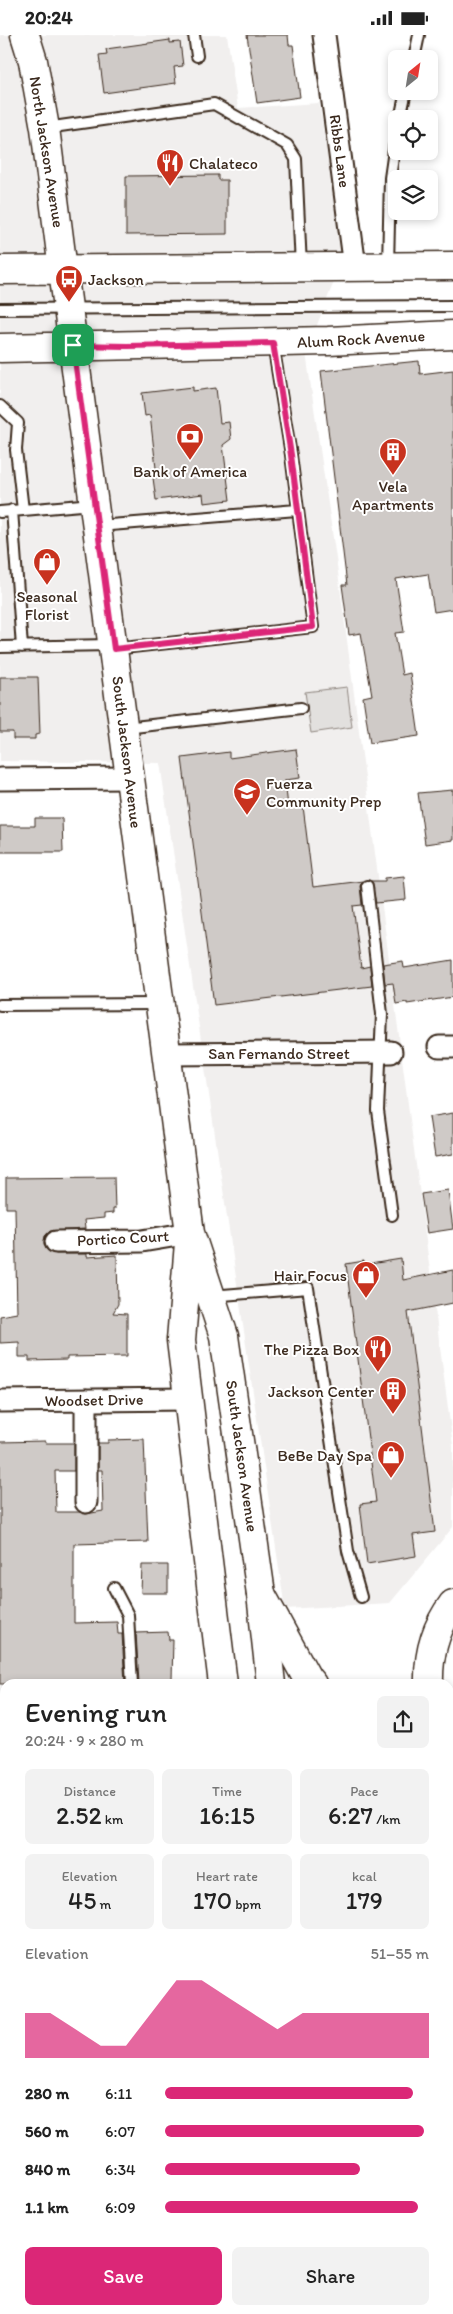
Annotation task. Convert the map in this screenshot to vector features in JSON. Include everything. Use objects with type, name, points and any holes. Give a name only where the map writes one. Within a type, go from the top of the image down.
[{"type":"main road","name":"North Jackson Avenue","points":[[25,35],[33,61],[45,129],[63,271]]},
{"type":"main road","points":[[0,270],[63,271],[453,266]]},
{"type":"main road","name":"South Jackson Avenue","points":[[63,271],[190,1233],[224,1336],[262,1594],[270,1679]]},
{"type":"main road","name":"Alum Rock Avenue","points":[[0,348],[73,345],[127,346],[273,343],[453,335]]},
{"type":"main road","name":"South Jackson Avenue","points":[[190,1233],[181,1339],[222,1679]]},
{"type":"main road","points":[[262,1594],[308,1679]]},
{"type":"main road","points":[[430,1679],[429,1665],[434,1641],[442,1618],[453,1604]]},
{"type":"street","name":"Ribbs Lane","points":[[324,35],[355,267]]},
{"type":"street","points":[[0,779],[130,778]]},
{"type":"street","name":"San Fernando Street","points":[[166,1054],[387,1052]]},
{"type":"street","name":"Portico Court","points":[[56,1242],[142,1241],[190,1233]]},
{"type":"street","name":"Woodset Drive","points":[[0,1401],[187,1399]]},
{"type":"street","points":[[86,1400],[86,1502]]},
{"type":"lane","points":[[194,35],[197,56]]},
{"type":"lane","points":[[416,50],[419,35]]},
{"type":"lane","points":[[45,129],[214,104],[287,145],[296,159],[301,268]]},
{"type":"lane","points":[[388,267],[390,178],[393,160]]},
{"type":"lane","name":"Alum Rock Avenue","points":[[0,309],[453,306]]},
{"type":"lane","points":[[0,647],[113,647],[313,627],[296,510],[291,455],[273,343]]},
{"type":"lane","points":[[0,406],[18,423],[16,450],[17,510],[22,647]]},
{"type":"lane","points":[[0,512],[17,510],[96,515],[296,510]]},
{"type":"lane","points":[[124,729],[301,708]]},
{"type":"lane","points":[[367,886],[387,1052],[378,1111],[392,1215]]},
{"type":"lane","points":[[0,1005],[160,1004]]},
{"type":"lane","points":[[211,1296],[308,1288],[348,1551],[361,1597]]},
{"type":"lane","points":[[114,1588],[128,1615],[132,1679]]},
{"type":"shaded area","points":[[0,35],[227,35],[238,108],[319,103],[344,256],[306,353],[338,572],[453,1446],[453,1527],[390,1603],[285,1609],[160,763],[0,761]]},
{"type":"shaded area","points":[[347,687],[352,727],[311,733],[305,692]]},
{"type":"building","points":[[247,35],[288,35],[289,45],[293,45],[300,97],[257,103]]},
{"type":"building","points":[[170,40],[170,43],[180,42],[183,66],[174,67],[176,83],[104,93],[99,55],[107,54],[106,49]]},
{"type":"building","points":[[218,175],[218,180],[227,180],[227,234],[126,235],[126,176]]},
{"type":"building","name":"Vela Apartments","points":[[419,361],[420,374],[453,370],[453,609],[434,612],[428,574],[396,579],[404,632],[395,633],[402,675],[410,673],[419,736],[370,743],[363,697],[372,695],[361,633],[349,635],[342,585],[347,585],[321,371]]},
{"type":"building","name":"Bank of America","points":[[193,387],[193,391],[216,388],[220,423],[229,422],[231,439],[223,445],[230,500],[204,503],[203,494],[156,500],[153,478],[157,477],[150,415],[145,416],[142,393]]},
{"type":"building","points":[[0,677],[38,677],[40,734],[35,735],[35,739],[13,739],[13,732],[0,732]]},
{"type":"building","points":[[296,749],[300,778],[285,780],[288,807],[303,806],[313,887],[363,881],[360,886],[362,905],[353,906],[361,968],[370,966],[372,986],[214,1005],[182,758],[229,752],[229,758]]},
{"type":"building","points":[[453,790],[453,840],[425,844],[418,793]]},
{"type":"building","points":[[35,818],[62,818],[63,852],[0,852],[0,826],[35,826]]},
{"type":"building","points":[[404,876],[406,900],[376,903],[371,881],[385,881],[385,878]]},
{"type":"building","points":[[453,960],[453,997],[396,1004],[393,983],[385,984],[383,964],[403,961],[404,968]]},
{"type":"building","points":[[453,1113],[453,1154],[435,1157],[429,1117]]},
{"type":"building","points":[[114,1177],[115,1209],[113,1209],[113,1213],[104,1214],[104,1218],[84,1220],[85,1229],[50,1231],[45,1236],[44,1243],[46,1249],[56,1254],[87,1254],[87,1257],[117,1255],[118,1304],[113,1313],[127,1314],[127,1356],[67,1357],[67,1360],[29,1361],[29,1357],[19,1357],[19,1342],[0,1343],[0,1316],[17,1313],[15,1208],[6,1208],[6,1178]]},
{"type":"building","points":[[448,1190],[453,1229],[427,1233],[421,1194]]},
{"type":"building","name":"Jackson Center","points":[[401,1259],[403,1280],[453,1270],[453,1303],[408,1312],[435,1532],[413,1535],[416,1556],[367,1564],[360,1504],[376,1502],[346,1264],[364,1261],[364,1265]]},
{"type":"building","points":[[144,1439],[148,1542],[74,1544],[74,1623],[117,1622],[118,1634],[122,1634],[125,1679],[0,1679],[0,1442],[45,1441],[45,1443],[74,1443],[74,1471],[55,1471],[56,1512],[79,1512],[86,1514],[103,1511],[102,1470],[98,1470],[98,1443],[108,1443],[108,1440]]},
{"type":"building","points":[[142,1565],[168,1565],[168,1593],[141,1593]]},
{"type":"building","points":[[168,1632],[169,1640],[173,1640],[172,1679],[139,1679],[136,1633]]},
{"type":"place","name":"Chalateco","points":[[170,187]]},
{"type":"place","name":"Jackson","points":[[69,303]]},
{"type":"place","name":"Bank of America","points":[[190,461]]},
{"type":"place","name":"Vela Apartments","points":[[393,476]]},
{"type":"place","name":"Seasonal Florist","points":[[47,586]]},
{"type":"place","name":"Fuerza Community Prep","points":[[247,816]]},
{"type":"place","name":"Hair Focus","points":[[366,1299]]},
{"type":"place","name":"The Pizza Box","points":[[378,1373]]},
{"type":"place","name":"Jackson Center","points":[[393,1415]]},
{"type":"place","name":"BeBe Day Spa","points":[[391,1479]]},
{"type":"route","points":[[273,343],[291,455],[296,510],[313,627],[114,649],[73,345],[127,346],[273,343]]}]
